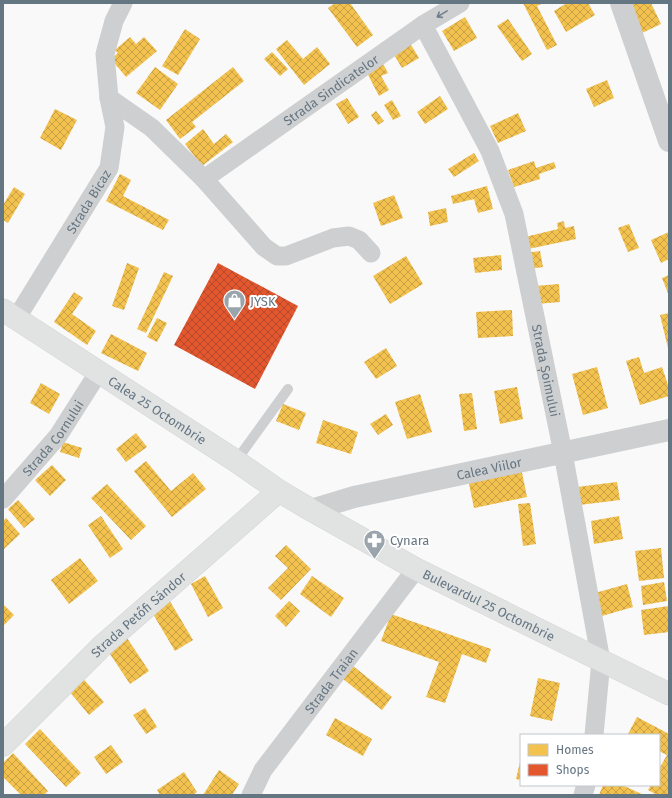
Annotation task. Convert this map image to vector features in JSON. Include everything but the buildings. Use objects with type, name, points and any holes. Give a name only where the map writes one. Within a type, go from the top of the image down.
[{"type":"main road","name":"Calea 25 Octombrie","points":[[10,314],[98,373],[236,461],[279,491],[311,510]]},
{"type":"main road","name":"Strada Petőfi Sándor","points":[[3,745],[102,646],[279,491]]},
{"type":"main road","name":"Bulevardul 25 Octombrie","points":[[311,510],[416,569],[669,694]]},
{"type":"street","name":"Strada Bicaz","points":[[10,314],[109,168],[115,127],[109,98],[105,54],[114,21],[123,3]]},
{"type":"street","name":"Strada Sindicatelor","points":[[204,179],[423,25],[460,3]]},
{"type":"street","points":[[621,3],[669,141]]},
{"type":"street","name":"Strada Șoimului","points":[[423,25],[490,151],[514,214],[563,453],[601,661],[594,734]]},
{"type":"street","points":[[109,98],[152,128],[204,179],[264,248],[277,256],[286,256],[333,238],[349,236],[359,240],[371,253]]},
{"type":"street","name":"Strada Cornului","points":[[3,499],[58,436],[98,373]]},
{"type":"street","name":"Calea Viilor","points":[[311,510],[354,497],[669,430]]},
{"type":"street","name":"Strada Traian","points":[[251,795],[263,770],[416,569]]},
{"type":"lane","points":[[236,461],[288,389]]},
{"type":"place","name":"JYSK","points":[[235,320]]},
{"type":"place","name":"Cynara","points":[[374,560]]}]
